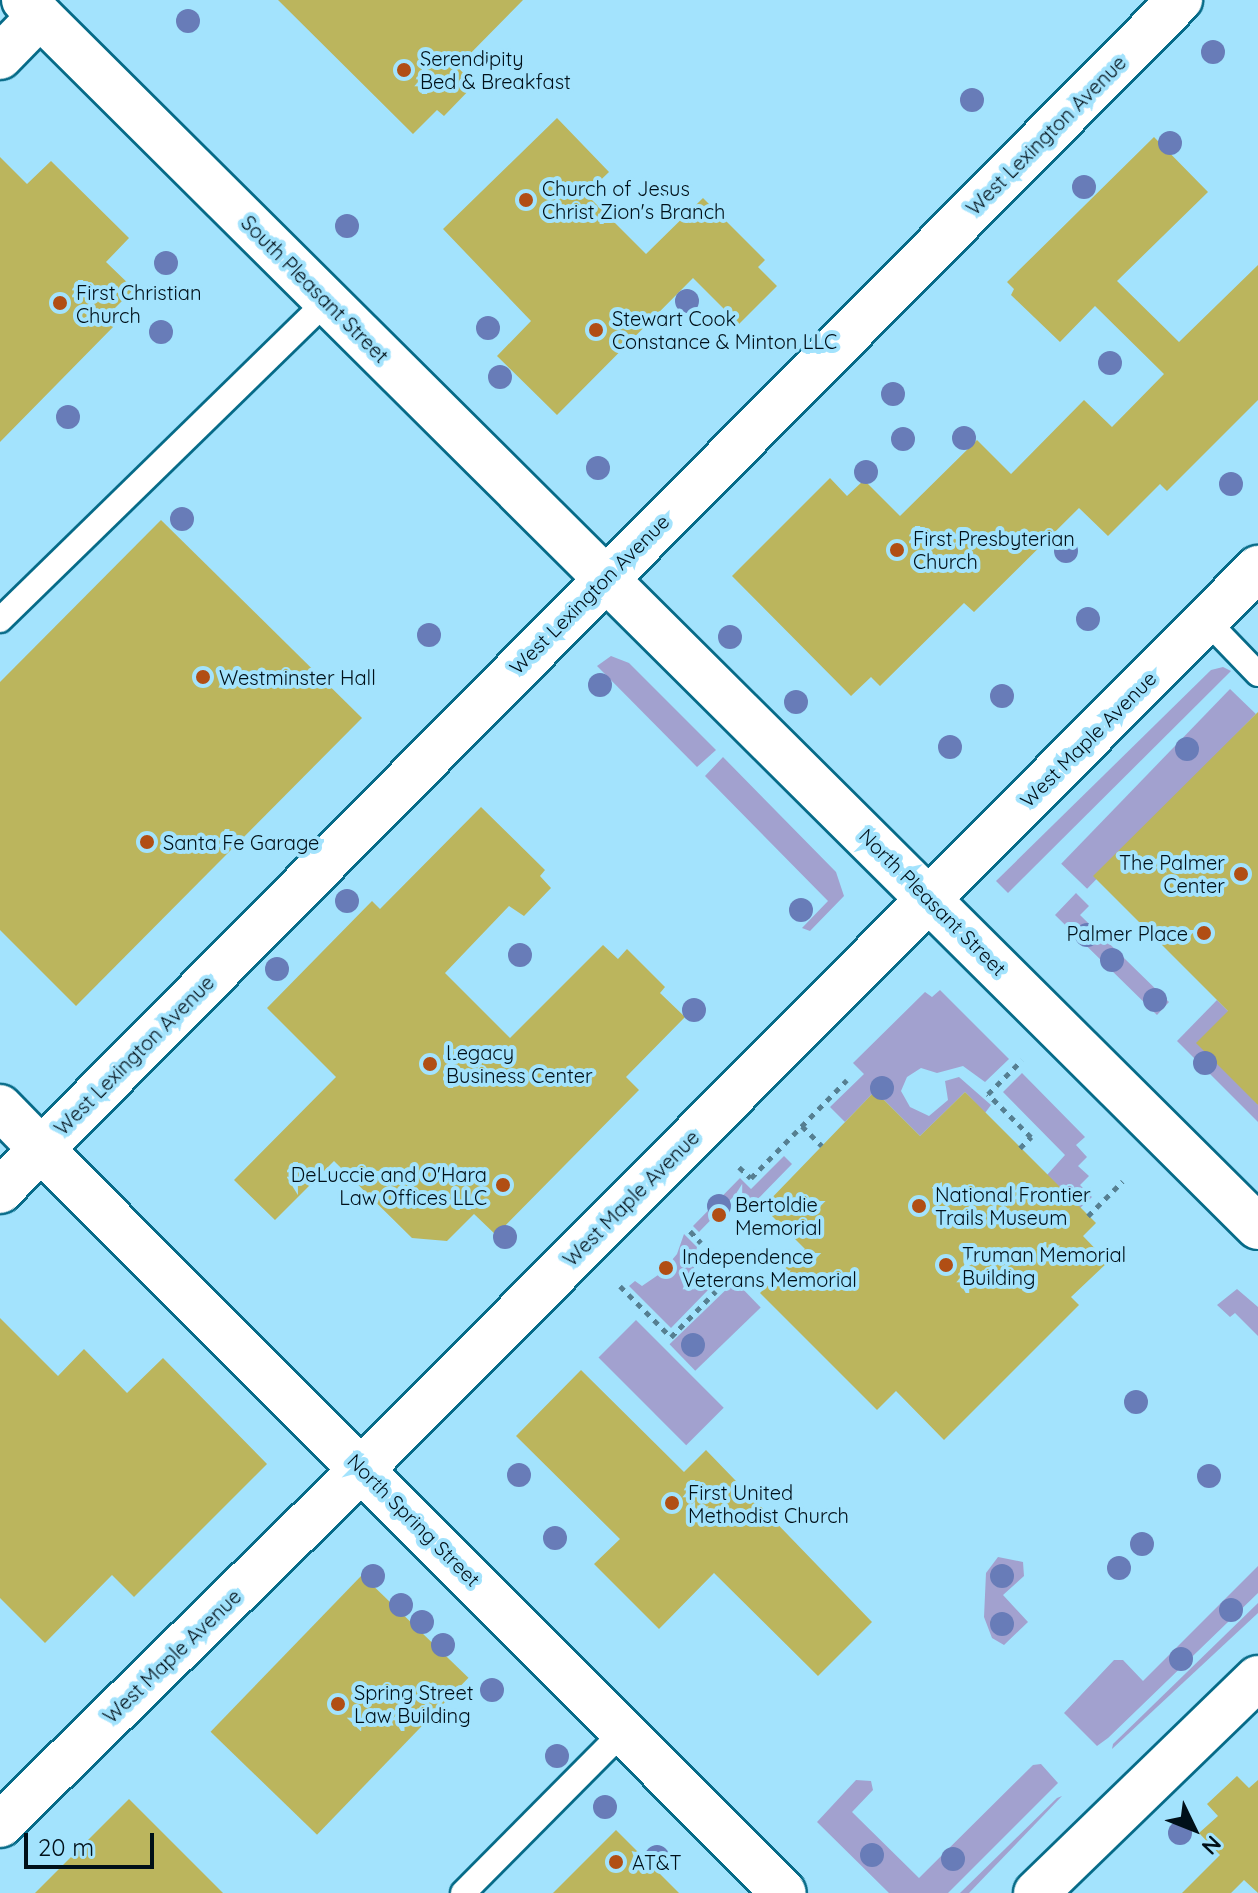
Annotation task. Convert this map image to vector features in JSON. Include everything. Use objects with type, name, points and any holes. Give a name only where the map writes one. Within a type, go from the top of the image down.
[{"type":"street","name":"West Lexington Avenue","points":[[0,1191],[1180,0]]},
{"type":"street","name":"South Pleasant Street","points":[[32,8],[606,578]]},
{"type":"street","points":[[0,57],[32,8]]},
{"type":"street","name":"West Maple Avenue","points":[[0,1825],[362,1469],[1258,568]]},
{"type":"street","name":"North Pleasant Street","points":[[606,578],[1258,1227]]},
{"type":"street","name":"North Spring Street","points":[[0,1107],[625,1730],[784,1893]]},
{"type":"street","points":[[1036,1893],[1258,1678]]},
{"type":"lane","points":[[0,620],[327,301]]},
{"type":"lane","points":[[1206,620],[1258,674]]},
{"type":"lane","points":[[463,1893],[625,1730]]},
{"type":"path","points":[[1020,1148],[1031,1137],[988,1094],[1022,1060]]},
{"type":"path","points":[[739,1167],[751,1178],[847,1080]]},
{"type":"path","points":[[802,1126],[822,1146]]},
{"type":"path","points":[[1088,1216],[1123,1181]]},
{"type":"path","points":[[690,1231],[701,1243]]},
{"type":"path","points":[[620,1286],[671,1337],[716,1291]]},
{"type":"shaded area","points":[[611,656],[629,663],[716,750],[697,767],[597,666]]},
{"type":"shaded area","points":[[1223,667],[1231,671],[1008,893],[996,881],[1211,670]]},
{"type":"shaded area","points":[[1230,689],[1256,714],[1087,889],[1061,864]]},
{"type":"shaded area","points":[[723,757],[836,872],[844,896],[810,931],[802,928],[828,901],[705,776]]},
{"type":"shaded area","points":[[1076,893],[1089,906],[1080,915],[1169,1002],[1157,1015],[1055,915]]},
{"type":"shaded area","points":[[940,990],[1009,1059],[985,1082],[963,1066],[937,1073],[921,1068],[907,1077],[901,1091],[910,1107],[929,1116],[948,1100],[945,1081],[959,1077],[991,1105],[985,1113],[965,1092],[920,1136],[875,1091],[845,1122],[830,1107],[864,1074],[853,1063],[925,992],[932,997]]},
{"type":"shaded area","points":[[1217,1000],[1228,1011],[1258,1105],[1258,1122],[1177,1041]]},
{"type":"shaded area","points":[[1022,1073],[1085,1137],[1076,1145],[1087,1157],[1078,1166],[1089,1176],[1080,1185],[1092,1197],[1080,1208],[1047,1175],[1065,1155],[1003,1092]]},
{"type":"shaded area","points":[[784,1156],[792,1164],[748,1209],[734,1196],[699,1232],[693,1226],[740,1178],[751,1189]]},
{"type":"shaded area","points":[[684,1234],[697,1247],[693,1266],[708,1290],[671,1328],[629,1286],[635,1281],[642,1286],[661,1273],[677,1254]]},
{"type":"shaded area","points":[[735,1281],[761,1308],[695,1371],[670,1344]]},
{"type":"shaded area","points":[[1237,1289],[1258,1307],[1258,1336],[1235,1313],[1230,1317],[1217,1305]]},
{"type":"shaded area","points":[[636,1320],[724,1408],[686,1445],[599,1357]]},
{"type":"shaded area","points":[[998,1557],[1023,1562],[1024,1576],[1003,1595],[1028,1622],[1004,1645],[992,1638],[984,1617],[986,1573]]},
{"type":"shaded area","points":[[1258,1566],[1258,1593],[1108,1738],[1097,1746],[1064,1713],[1114,1660],[1123,1660],[1143,1681]]},
{"type":"shaded area","points":[[1258,1603],[1258,1613],[1112,1749],[1113,1744]]},
{"type":"shaded area","points":[[1041,1764],[1058,1783],[948,1893],[889,1893],[817,1822],[856,1780],[871,1781],[873,1790],[852,1812],[919,1878],[1033,1765]]},
{"type":"shaded area","points":[[1062,1796],[969,1893],[960,1893],[1057,1798]]},
{"type":"building","name":"Serendipity Bed & Breakfast","points":[[278,0],[523,0],[457,67],[475,84],[444,116],[437,110],[413,134]]},
{"type":"building","points":[[557,118],[609,172],[586,194],[646,254],[703,198],[765,260],[758,267],[777,286],[739,324],[693,278],[557,415],[497,356],[531,321],[443,229]]},
{"type":"building","points":[[1154,137],[1208,192],[1117,281],[1179,342],[1258,265],[1258,400],[1167,491],[1160,484],[1108,536],[1079,508],[974,612],[964,603],[880,686],[871,677],[851,696],[732,576],[830,478],[847,496],[864,480],[900,516],[977,440],[1011,474],[1084,400],[1112,427],[1164,374],[1095,306],[1060,342],[1011,295],[1014,289],[1007,282]]},
{"type":"building","name":"First Christian Church","points":[[0,157],[27,184],[51,161],[129,238],[106,262],[134,289],[106,317],[115,325],[0,442]]},
{"type":"building","points":[[161,520],[362,718],[76,1006],[0,930],[0,682]]},
{"type":"building","name":"Palmer Place","points":[[1258,712],[1258,1105],[1196,1043],[1228,1011],[1093,876]]},
{"type":"building","points":[[481,807],[545,870],[540,876],[551,888],[524,916],[509,906],[445,973],[510,1038],[603,945],[618,959],[627,949],[665,987],[660,993],[685,1017],[626,1077],[639,1090],[496,1235],[474,1214],[447,1241],[412,1238],[334,1161],[275,1220],[234,1180],[336,1077],[267,1008],[372,901],[380,909]]},
{"type":"building","name":"Truman Memorial Building","points":[[875,1091],[920,1136],[965,1092],[1096,1223],[1083,1236],[1108,1262],[1071,1297],[1079,1305],[944,1440],[896,1391],[877,1410],[760,1293],[805,1249],[763,1207]]},
{"type":"building","points":[[0,1318],[58,1376],[84,1349],[127,1393],[163,1358],[267,1464],[134,1597],[112,1575],[45,1643],[0,1598]]},
{"type":"building","name":"First United Methodist Church","points":[[581,1370],[684,1472],[706,1450],[872,1622],[818,1676],[714,1573],[659,1629],[594,1564],[620,1539],[516,1436]]},
{"type":"building","name":"Spring Street Law Building","points":[[362,1575],[468,1678],[317,1835],[211,1732]]},
{"type":"building","points":[[1237,1776],[1249,1788],[1258,1780],[1258,1893],[1244,1880],[1231,1893],[1182,1893],[1220,1855],[1199,1833],[1218,1816],[1207,1804]]},
{"type":"building","points":[[129,1799],[223,1893],[35,1893]]},
{"type":"building","name":"AT&T","points":[[616,1830],[679,1893],[553,1893]]},
{"type":"place","name":"Serendipity Bed & Breakfast","points":[[404,70]]},
{"type":"place","name":"Church of Jesus Christ Zion's Branch","points":[[526,200]]},
{"type":"place","name":"First Christian Church","points":[[60,303]]},
{"type":"place","name":"Stewart Cook Constance & Minton LLC","points":[[596,330]]},
{"type":"place","name":"First Presbyterian Church","points":[[897,550]]},
{"type":"place","name":"Westminster Hall","points":[[203,677]]},
{"type":"place","name":"Santa Fe Garage","points":[[147,842]]},
{"type":"place","name":"The Palmer Center","points":[[1241,874]]},
{"type":"place","name":"Palmer Place","points":[[1204,933]]},
{"type":"place","name":"Legacy Business Center","points":[[430,1064]]},
{"type":"place","name":"DeLuccie and O'Hara Law Offices LLC","points":[[503,1185]]},
{"type":"place","name":"National Frontier Trails Museum","points":[[919,1206]]},
{"type":"place","name":"Bertoldie Memorial","points":[[719,1215]]},
{"type":"place","name":"Truman Memorial Building","points":[[946,1265]]},
{"type":"place","name":"Independence Veterans Memorial","points":[[666,1268]]},
{"type":"place","name":"First United Methodist Church","points":[[672,1503]]},
{"type":"place","name":"Spring Street Law Building","points":[[338,1704]]},
{"type":"place","name":"AT&T","points":[[616,1862]]}]
